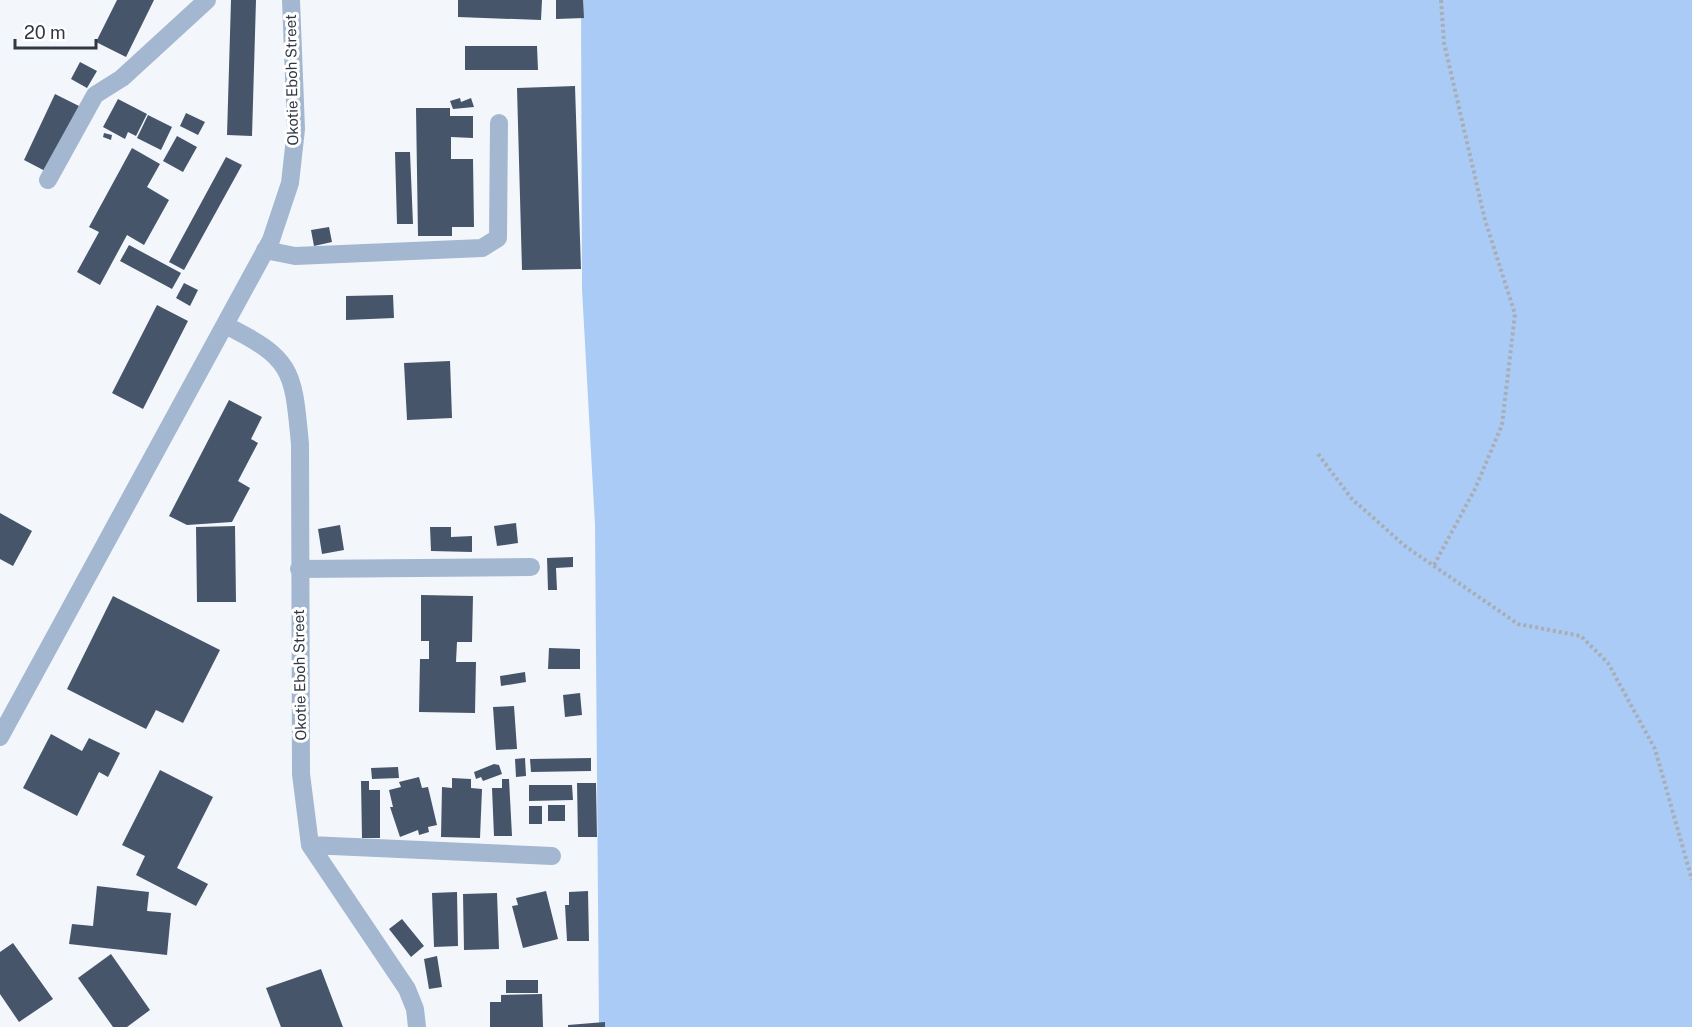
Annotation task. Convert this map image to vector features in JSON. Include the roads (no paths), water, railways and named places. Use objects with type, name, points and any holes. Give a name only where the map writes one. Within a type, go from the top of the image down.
[{"type":"street","points":[[48,180],[95,95],[122,78],[207,0]]},
{"type":"street","name":"Okotie Eboh Street","points":[[0,737],[265,250],[290,183],[296,129],[291,0]]},
{"type":"street","points":[[265,250],[295,256],[482,248],[491,245],[498,238],[499,123]]},
{"type":"street","name":"Okotie Eboh Street","points":[[225,326],[258,342],[282,361],[295,390],[300,444],[298,569],[301,774],[310,845],[407,989],[415,1009],[417,1027]]},
{"type":"street","points":[[298,569],[531,567]]},
{"type":"street","points":[[310,845],[552,856]]}]
